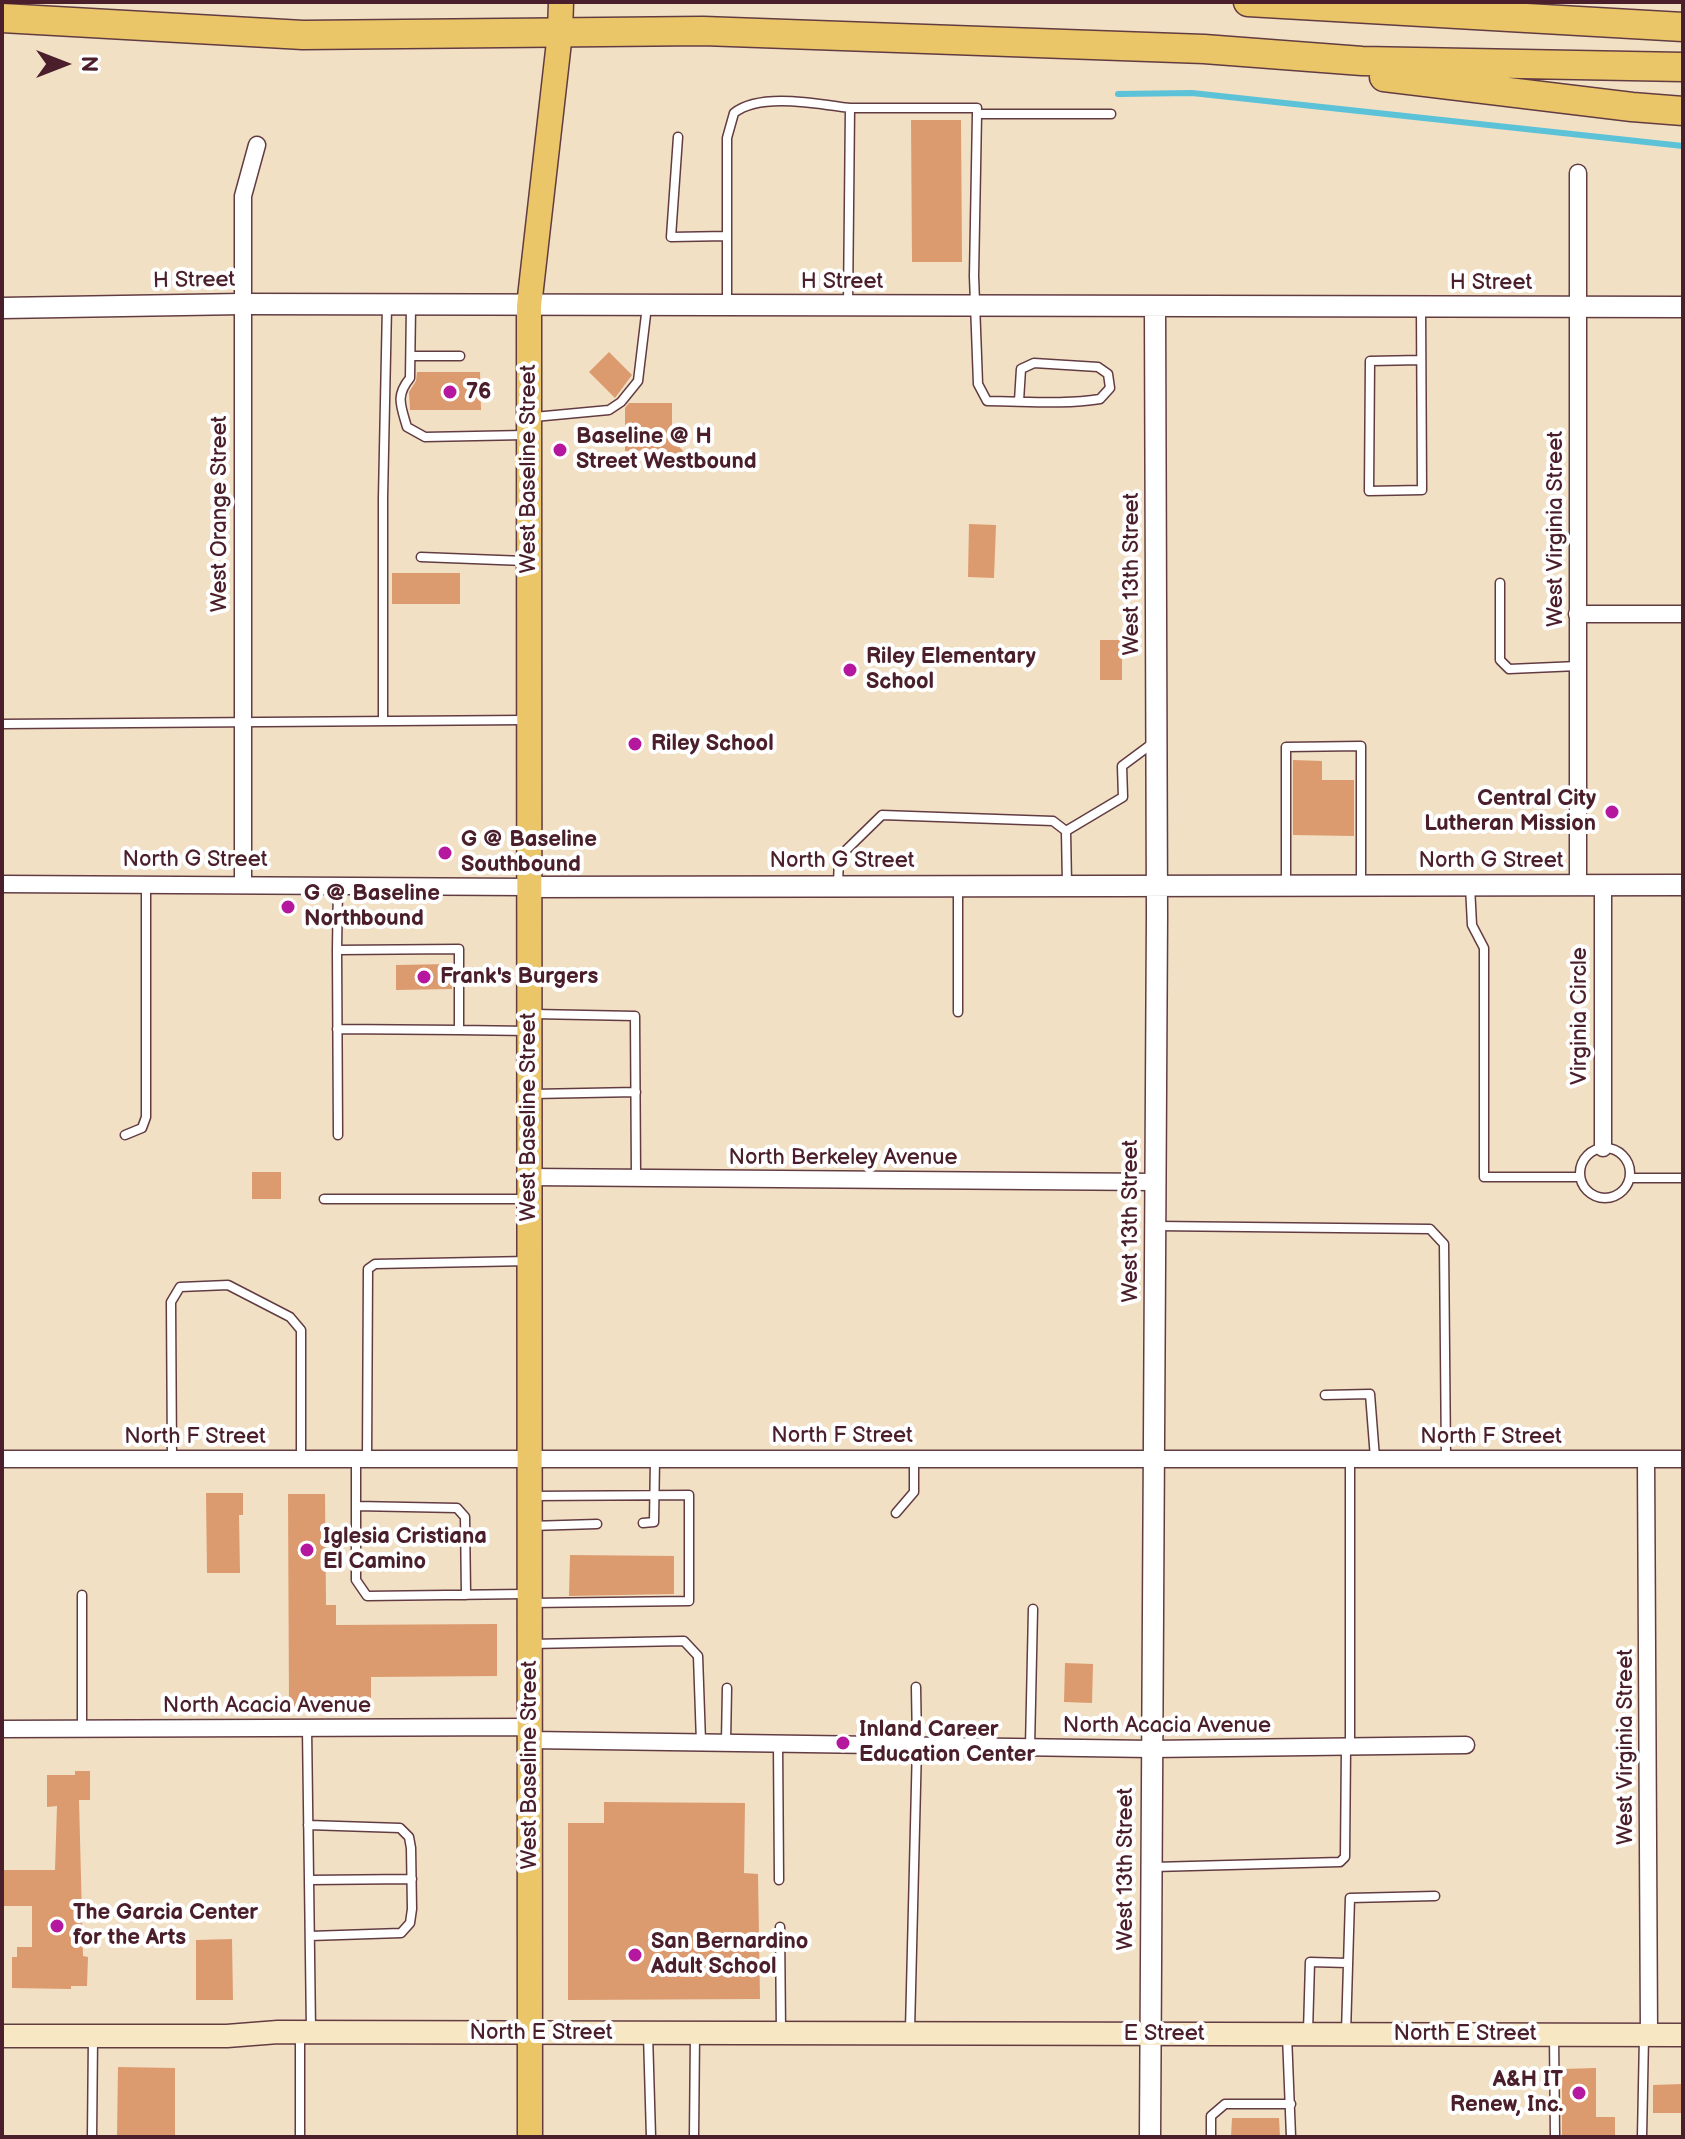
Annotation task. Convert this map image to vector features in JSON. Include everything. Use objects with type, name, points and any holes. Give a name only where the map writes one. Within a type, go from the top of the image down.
[{"type":"highway","points":[[1248,2],[1683,27]]},
{"type":"highway","points":[[2,18],[303,35],[703,31],[1204,49],[1362,61],[1683,67]]},
{"type":"highway","points":[[1362,61],[1376,76],[1683,111]]},
{"type":"main road","name":"West Baseline Street","points":[[530,2137],[529,306],[561,2]]},
{"type":"main road","name":"North E Street","points":[[2,2036],[227,2036],[306,2032],[1081,2033]]},
{"type":"main road","name":"E Street","points":[[1081,2033],[1247,2034]]},
{"type":"main road","name":"North E Street","points":[[1247,2034],[1683,2035]]},
{"type":"street","name":"West Orange Street","points":[[243,884],[243,196],[257,145]]},
{"type":"street","name":"West Virginia Street","points":[[1578,173],[1578,885]]},
{"type":"street","name":"H Street","points":[[2,308],[242,304],[1683,307]]},
{"type":"street","name":"West 13th Street","points":[[1150,2137],[1157,885],[1155,306]]},
{"type":"street","points":[[1577,614],[1683,614]]},
{"type":"street","name":"North G Street","points":[[2,884],[529,887],[1683,885]]},
{"type":"street","name":"Virginia Circle","points":[[1603,885],[1603,1148]]},
{"type":"street","name":"North Berkeley Avenue","points":[[529,1188],[636,1178],[1155,1182]]},
{"type":"street","name":"North F Street","points":[[2,1459],[1683,1459]]},
{"type":"street","name":"West Virginia Street","points":[[1646,1459],[1647,2035]]},
{"type":"street","name":"North Acacia Avenue","points":[[2,1729],[307,1728],[531,1733],[701,1742],[1151,1749],[1466,1745]]},
{"type":"lane","points":[[727,306],[727,138],[734,113],[753,102],[813,103],[850,108],[977,108],[978,384],[987,401],[1019,401],[1086,401],[1100,399],[1110,388],[1108,374],[1098,367],[1034,363],[1021,369],[1019,401]]},
{"type":"lane","points":[[848,306],[850,108]]},
{"type":"lane","points":[[977,114],[1111,114]]},
{"type":"lane","points":[[678,137],[671,237],[727,236]]},
{"type":"lane","points":[[383,721],[387,305]]},
{"type":"lane","points":[[411,306],[410,378],[401,389],[400,402],[407,427],[425,437],[529,426],[609,410],[621,402],[638,381],[647,306]]},
{"type":"lane","points":[[1421,307],[1422,490],[1369,491],[1370,361],[1421,360]]},
{"type":"lane","points":[[412,356],[460,356]]},
{"type":"lane","points":[[421,557],[529,561]]},
{"type":"lane","points":[[1500,583],[1500,660],[1509,669],[1578,666]]},
{"type":"lane","points":[[2,724],[529,720]]},
{"type":"lane","points":[[1066,831],[1123,797],[1122,766],[1157,740]]},
{"type":"lane","points":[[1286,885],[1286,747],[1361,746],[1361,885]]},
{"type":"lane","points":[[838,885],[839,857],[882,815],[1053,821],[1066,831]]},
{"type":"lane","points":[[1066,831],[1067,885]]},
{"type":"lane","points":[[125,1135],[142,1128],[146,1117],[146,884]]},
{"type":"lane","points":[[958,885],[958,1012]]},
{"type":"lane","points":[[1470,885],[1472,925],[1484,948],[1484,1177],[1580,1177]]},
{"type":"lane","points":[[338,886],[338,1135]]},
{"type":"lane","points":[[337,950],[459,949],[459,1030]]},
{"type":"lane","points":[[337,1029],[459,1030],[529,1022],[635,1016],[636,1178]]},
{"type":"lane","points":[[531,1095],[636,1092]]},
{"type":"lane","points":[[1603,1148],[1614,1149],[1624,1156],[1630,1166],[1630,1178],[1625,1188],[1616,1196],[1605,1198],[1585,1188],[1580,1177],[1585,1158],[1603,1148]]},
{"type":"lane","points":[[1630,1178],[1683,1178]]},
{"type":"lane","points":[[324,1199],[529,1188]]},
{"type":"lane","points":[[1155,1226],[1430,1229],[1444,1244],[1446,1459]]},
{"type":"lane","points":[[529,1496],[689,1495],[689,1601],[466,1595],[367,1596],[356,1580],[356,1506],[361,1459],[368,1269],[375,1264],[530,1261]]},
{"type":"lane","points":[[172,1459],[171,1302],[180,1287],[228,1285],[290,1317],[301,1330],[301,1459]]},
{"type":"lane","points":[[1325,1395],[1370,1394],[1375,1458]]},
{"type":"lane","points":[[643,1523],[654,1522],[655,1458]]},
{"type":"lane","points":[[896,1513],[914,1492],[914,1458]]},
{"type":"lane","points":[[1150,1867],[1340,1862],[1345,1857],[1350,1458]]},
{"type":"lane","points":[[356,1506],[457,1508],[465,1517],[466,1595]]},
{"type":"lane","points":[[530,1526],[597,1524]]},
{"type":"lane","points":[[82,1595],[82,1729]]},
{"type":"lane","points":[[1030,1747],[1033,1609]]},
{"type":"lane","points":[[530,1644],[684,1641],[698,1656],[701,1742]]},
{"type":"lane","points":[[910,2033],[916,1687]]},
{"type":"lane","points":[[726,1742],[727,1688]]},
{"type":"lane","points":[[300,2137],[310,1936],[307,1728]]},
{"type":"lane","points":[[778,1743],[779,1880]]},
{"type":"lane","points":[[308,1825],[400,1828],[409,1837],[412,1879],[410,1923],[401,1933],[310,1936]]},
{"type":"lane","points":[[309,1880],[412,1879]]},
{"type":"lane","points":[[1346,2034],[1350,1898],[1435,1896]]},
{"type":"lane","points":[[780,1927],[781,2033]]},
{"type":"lane","points":[[1291,2137],[1287,2074],[1310,1962],[1348,1963]]},
{"type":"lane","points":[[648,2033],[651,2137]]},
{"type":"lane","points":[[694,2137],[695,2033]]},
{"type":"lane","points":[[1554,2035],[1555,2137]]},
{"type":"lane","points":[[1642,2137],[1647,2035]]},
{"type":"lane","points":[[92,2137],[93,2036]]},
{"type":"lane","points":[[1211,2137],[1211,2116],[1225,2104],[1291,2104]]},
{"type":"building","points":[[911,120],[961,120],[962,262],[912,262]]},
{"type":"building","points":[[609,352],[632,375],[615,398],[589,372]]},
{"type":"building","points":[[417,372],[480,372],[481,410],[410,410],[409,392],[416,381]]},
{"type":"building","points":[[629,403],[672,403],[672,439],[683,451],[669,463],[659,450],[625,451],[625,408]]},
{"type":"building","points":[[969,524],[996,525],[994,578],[968,577]]},
{"type":"building","points":[[392,573],[460,573],[460,604],[392,604]]},
{"type":"building","points":[[1100,640],[1122,640],[1122,680],[1100,680]]},
{"type":"building","points":[[1293,760],[1322,761],[1322,780],[1354,780],[1354,836],[1293,835]]},
{"type":"building","name":"Frank's Burgers","points":[[452,964],[452,989],[396,990],[396,965]]},
{"type":"building","points":[[252,1172],[281,1172],[281,1199],[252,1199]]},
{"type":"building","points":[[206,1493],[243,1493],[243,1515],[239,1515],[240,1573],[207,1573]]},
{"type":"building","points":[[288,1494],[325,1494],[326,1605],[336,1605],[336,1625],[497,1624],[497,1676],[371,1677],[371,1705],[289,1706]]},
{"type":"building","points":[[570,1555],[674,1556],[674,1594],[569,1596]]},
{"type":"building","points":[[1065,1663],[1093,1664],[1092,1703],[1064,1702]]},
{"type":"building","name":"The Garcia Center for the Arts","points":[[75,1771],[90,1771],[90,1800],[79,1800],[83,1956],[88,1957],[87,1986],[71,1986],[71,1989],[12,1988],[12,1957],[17,1957],[17,1947],[32,1947],[32,1906],[2,1906],[2,1870],[55,1870],[57,1806],[47,1807],[47,1775],[75,1775]]},
{"type":"building","points":[[604,1802],[745,1803],[744,1873],[758,1874],[760,1999],[568,2000],[568,1823],[604,1823]]},
{"type":"building","points":[[232,1939],[233,2000],[196,2000],[196,1940]]},
{"type":"building","points":[[118,2067],[175,2068],[175,2137],[117,2137]]},
{"type":"building","name":"A&H IT Renew, Inc.","points":[[1596,2068],[1596,2117],[1615,2117],[1615,2137],[1562,2137],[1562,2069]]},
{"type":"building","points":[[1683,2084],[1683,2113],[1653,2113],[1653,2085]]},
{"type":"building","points":[[1232,2118],[1279,2118],[1280,2137],[1231,2137]]},
{"type":"waterway","points":[[1118,94],[1192,93],[1683,146]]},
{"type":"place","name":"76","points":[[450,392]]},
{"type":"place","name":"Baseline @ H Street Westbound","points":[[560,450]]},
{"type":"place","name":"Riley Elementary School","points":[[850,670]]},
{"type":"place","name":"Riley School","points":[[635,744]]},
{"type":"place","name":"Central City Lutheran Mission","points":[[1612,812]]},
{"type":"place","name":"G @ Baseline Southbound","points":[[445,853]]},
{"type":"place","name":"G @ Baseline Northbound","points":[[288,907]]},
{"type":"place","name":"Frank's Burgers","points":[[424,977]]},
{"type":"place","name":"Iglesia Cristiana El Camino","points":[[307,1550]]},
{"type":"place","name":"Inland Career Education Center","points":[[843,1743]]},
{"type":"place","name":"The Garcia Center for the Arts","points":[[57,1926]]},
{"type":"place","name":"San Bernardino Adult School","points":[[635,1955]]},
{"type":"place","name":"A&H IT Renew, Inc.","points":[[1579,2093]]}]
